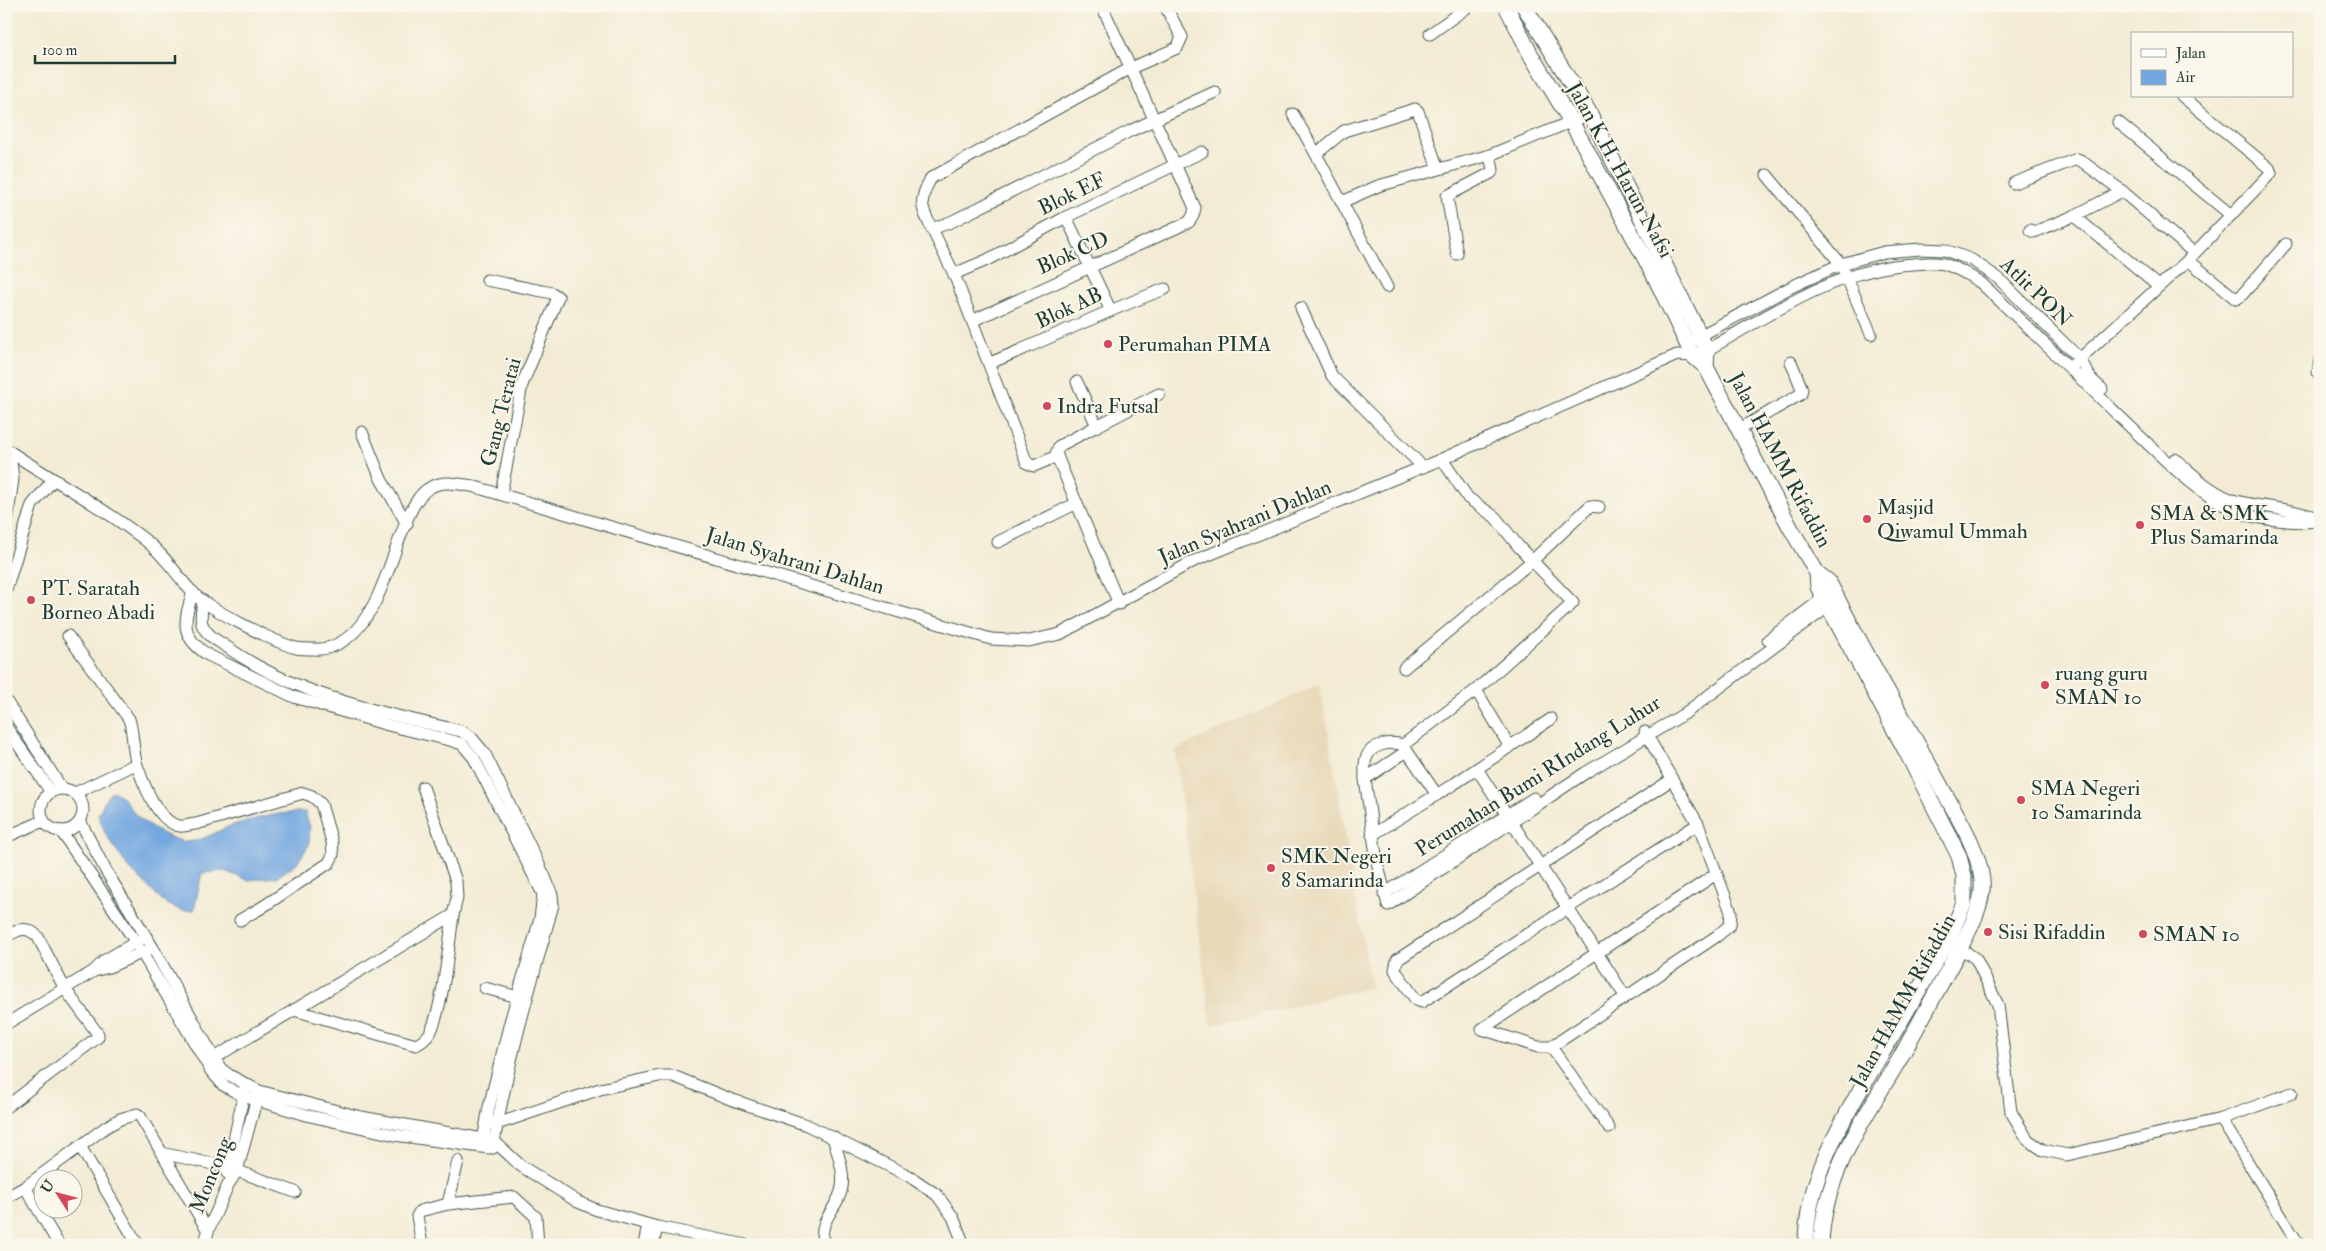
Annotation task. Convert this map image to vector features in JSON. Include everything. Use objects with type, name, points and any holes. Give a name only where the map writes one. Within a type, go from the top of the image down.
[{"type":"main road","name":"Jalan K.H. Harun Nafsi","points":[[1506,6],[1532,57],[1572,123],[1654,275],[1696,346]]},
{"type":"main road","name":"Jalan K.H. Harun Nafsi","points":[[1524,6],[1590,114],[1696,346]]},
{"type":"main road","name":"Jalan HAMM Rifaddin","points":[[1696,346],[1790,527],[1817,573],[1828,581],[1831,598],[1959,856],[1964,876],[1964,903],[1957,923],[1838,1128],[1817,1179],[1810,1203],[1806,1245]]},
{"type":"main road","name":"Jalan HAMM Rifaddin","points":[[1821,1245],[1825,1209],[1840,1164],[1871,1103],[1898,1061],[1971,928],[1981,892],[1982,880],[1976,854],[1954,810],[1831,598]]},
{"type":"main road","points":[[1858,1095],[1871,1103]]},
{"type":"street","points":[[1102,6],[1174,166]]},
{"type":"street","points":[[1057,456],[1031,466],[1027,463],[974,320],[932,229],[921,199],[931,178],[1130,69],[1177,48],[1181,43],[1182,37],[1165,6]]},
{"type":"street","points":[[1430,34],[1470,6]]},
{"type":"street","points":[[932,229],[953,221],[1154,120],[1215,92]]},
{"type":"street","points":[[2069,369],[2191,256],[2271,173],[2269,168],[2184,98]]},
{"type":"street","points":[[1316,154],[1344,131],[1416,109],[1438,169]]},
{"type":"street","points":[[1293,114],[1387,286]]},
{"type":"street","points":[[1342,202],[1378,186],[1490,155],[1590,114]]},
{"type":"street","points":[[2118,122],[2231,215]]},
{"type":"street","name":"Blok EF","points":[[954,274],[987,260],[1066,216],[1202,152]]},
{"type":"street","points":[[1458,254],[1447,196],[1491,173],[1493,170],[1490,155]]},
{"type":"street","points":[[2014,183],[2077,159],[2085,162],[2122,191],[2236,299],[2286,244]]},
{"type":"street","name":"Blok CD","points":[[974,320],[1189,222],[1195,208],[1174,166]]},
{"type":"street","points":[[1767,175],[1840,264],[1848,278],[1871,334]]},
{"type":"street","points":[[2030,230],[2034,232],[2074,216],[2122,191]]},
{"type":"street","points":[[1066,216],[1088,267],[1110,309]]},
{"type":"street","points":[[2074,216],[2159,286]]},
{"type":"street","name":"Atlit PON","points":[[1696,346],[1791,287],[1840,264],[1884,252],[1921,249],[1945,250],[1960,254],[1998,278],[2080,359],[2092,379],[2165,451],[2214,491],[2234,500],[2300,511],[2320,520]]},
{"type":"street","name":"Atlit PON","points":[[1696,346],[1829,284],[1865,271],[1893,265],[1941,264],[1960,270],[1981,283],[2069,369],[2185,477],[2232,510],[2242,514],[2298,523],[2320,520]]},
{"type":"street","name":"Gang Teratai","points":[[488,280],[552,293],[558,297],[522,385],[501,494]]},
{"type":"street","name":"Blok AB","points":[[990,364],[1043,342],[1110,309],[1165,289]]},
{"type":"street","points":[[1301,308],[1332,376],[1423,467]]},
{"type":"street","name":"Jalan Syahrani Dahlan","points":[[8,451],[120,521],[147,541],[203,601],[268,636],[296,648],[319,650],[335,646],[352,635],[367,617],[380,595],[407,524],[421,495],[430,487],[444,482],[472,486],[501,494],[991,639],[1030,641],[1060,634],[1119,604],[1194,561],[1423,467],[1444,463],[1696,346]]},
{"type":"street","points":[[2320,360],[2318,368],[2320,378]]},
{"type":"street","points":[[1740,429],[1801,394],[1802,389],[1791,362]]},
{"type":"street","points":[[1077,382],[1097,426]]},
{"type":"street","points":[[1119,604],[1056,450],[1058,446],[1159,394]]},
{"type":"street","points":[[362,432],[381,479],[407,524]]},
{"type":"street","points":[[6,528],[10,512],[13,479],[8,451]]},
{"type":"street","points":[[1364,779],[1476,690],[1573,605],[1495,517],[1468,498],[1444,463]]},
{"type":"street","points":[[6,590],[28,515],[37,497],[53,480]]},
{"type":"street","points":[[998,542],[1077,503]]},
{"type":"street","points":[[1404,668],[1532,561],[1590,506],[1599,507]]},
{"type":"street","points":[[10,512],[28,515]]},
{"type":"street","points":[[193,592],[185,622],[186,630],[196,647],[294,698],[453,741],[468,750],[474,758],[543,894],[540,919],[518,996],[492,1123],[491,1145]]},
{"type":"street","name":"Perumahan Bumi RIndang Luhur","points":[[1405,748],[1386,744],[1370,751],[1365,760],[1364,779],[1372,835],[1386,900],[1509,820],[1607,752],[1647,734],[1684,714],[1831,598]]},
{"type":"street","points":[[203,601],[201,615],[203,625],[210,635],[239,656],[299,686],[368,709],[461,731],[471,737],[485,754],[545,877],[552,895],[553,905],[492,1123]]},
{"type":"street","points":[[68,636],[129,719],[134,732],[136,764],[154,804],[165,818],[180,826],[303,794],[312,796],[322,804],[332,842],[333,855],[329,863],[240,920]]},
{"type":"street","points":[[220,661],[227,648]]},
{"type":"street","points":[[1476,690],[1510,747]]},
{"type":"street","points":[[6,701],[56,790]]},
{"type":"street","points":[[1372,835],[1437,795],[1551,719]]},
{"type":"street","points":[[6,727],[56,790],[75,793],[136,764]]},
{"type":"street","points":[[1647,734],[1671,780],[1698,824],[1731,912],[1731,921],[1728,928],[1552,1047],[1538,1047],[1482,1029],[1716,874]]},
{"type":"street","points":[[1405,748],[1437,795]]},
{"type":"street","points":[[1477,769],[1625,996]]},
{"type":"street","points":[[1671,780],[1397,960],[1395,970],[1416,1000],[1422,1002],[1698,824]]},
{"type":"street","points":[[294,1010],[416,1045],[423,1042],[430,1031],[438,1008],[457,898],[456,881],[423,787]]},
{"type":"street","points":[[56,790],[43,800],[40,810],[43,821],[51,828],[61,831],[72,828],[80,821]]},
{"type":"street","points":[[75,793],[83,805],[80,821],[140,939],[142,953],[211,1071],[224,1085],[257,1095],[491,1145],[578,1202],[653,1226],[746,1245]]},
{"type":"street","points":[[6,837],[43,821]]},
{"type":"street","points":[[61,831],[140,939],[153,948],[221,1069],[244,1090]]},
{"type":"street","points":[[214,1058],[453,915]]},
{"type":"street","points":[[6,937],[16,930],[24,928],[38,936],[65,989],[98,1034],[98,1037],[6,1107]]},
{"type":"street","points":[[6,1024],[94,971],[105,960],[140,939]]},
{"type":"street","points":[[94,971],[109,968],[153,948]]},
{"type":"street","points":[[1960,948],[1976,959],[1998,1005],[2011,1112],[2028,1140],[2043,1150],[2067,1155],[2221,1119],[2292,1093]]},
{"type":"street","points":[[485,988],[518,996]]},
{"type":"street","points":[[1552,1047],[1609,1128]]},
{"type":"street","points":[[492,1123],[600,1089],[659,1076],[673,1076],[730,1099],[807,1125],[909,1176],[937,1195],[953,1217],[964,1245]]},
{"type":"street","points":[[232,1169],[244,1090]]},
{"type":"street","name":"Moncong","points":[[206,1245],[208,1231],[228,1185],[257,1095]]},
{"type":"street","points":[[6,1198],[25,1187],[113,1123],[134,1114],[140,1116],[208,1231]]},
{"type":"street","points":[[2221,1119],[2299,1245]]},
{"type":"street","points":[[823,1245],[822,1228],[842,1188],[842,1178],[833,1137]]},
{"type":"street","points":[[80,1146],[138,1245]]},
{"type":"street","points":[[161,1153],[232,1169],[295,1192]]},
{"type":"street","points":[[448,1204],[458,1161]]},
{"type":"street","points":[[25,1187],[59,1245]]},
{"type":"street","points":[[422,1245],[417,1216],[424,1210],[448,1204],[514,1198],[536,1217],[538,1245]]},
{"type":"street","points":[[644,1245],[653,1226]]},
{"type":"street","points":[[653,1226],[654,1245]]},
{"type":"shaded area","name":"SMK Negeri 8 Samarinda","points":[[1320,684],[1371,987],[1211,1026],[1175,750]]},
{"type":"water","points":[[112,791],[123,798],[136,815],[146,824],[163,834],[188,842],[201,839],[233,825],[259,818],[305,812],[310,827],[309,845],[297,863],[277,877],[248,880],[224,871],[202,873],[194,910],[182,911],[163,902],[127,866],[106,835],[98,815],[106,798]]},
{"type":"place","name":"Perumahan PIMA","points":[[1108,344]]},
{"type":"place","name":"Indra Futsal","points":[[1047,406]]},
{"type":"place","name":"Masjid Qiwamul Ummah","points":[[1867,519]]},
{"type":"place","name":"SMA & SMK Plus Samarinda","points":[[2140,525]]},
{"type":"place","name":"PT. Saratah Borneo Abadi","points":[[31,600]]},
{"type":"place","name":"ruang guru SMAN 10","points":[[2045,685]]},
{"type":"place","name":"SMA Negeri 10 Samarinda","points":[[2021,800]]},
{"type":"place","name":"SMK Negeri 8 Samarinda","points":[[1271,868]]},
{"type":"place","name":"Sisi Rifaddin","points":[[1988,932]]},
{"type":"place","name":"SMAN 10","points":[[2143,934]]}]
